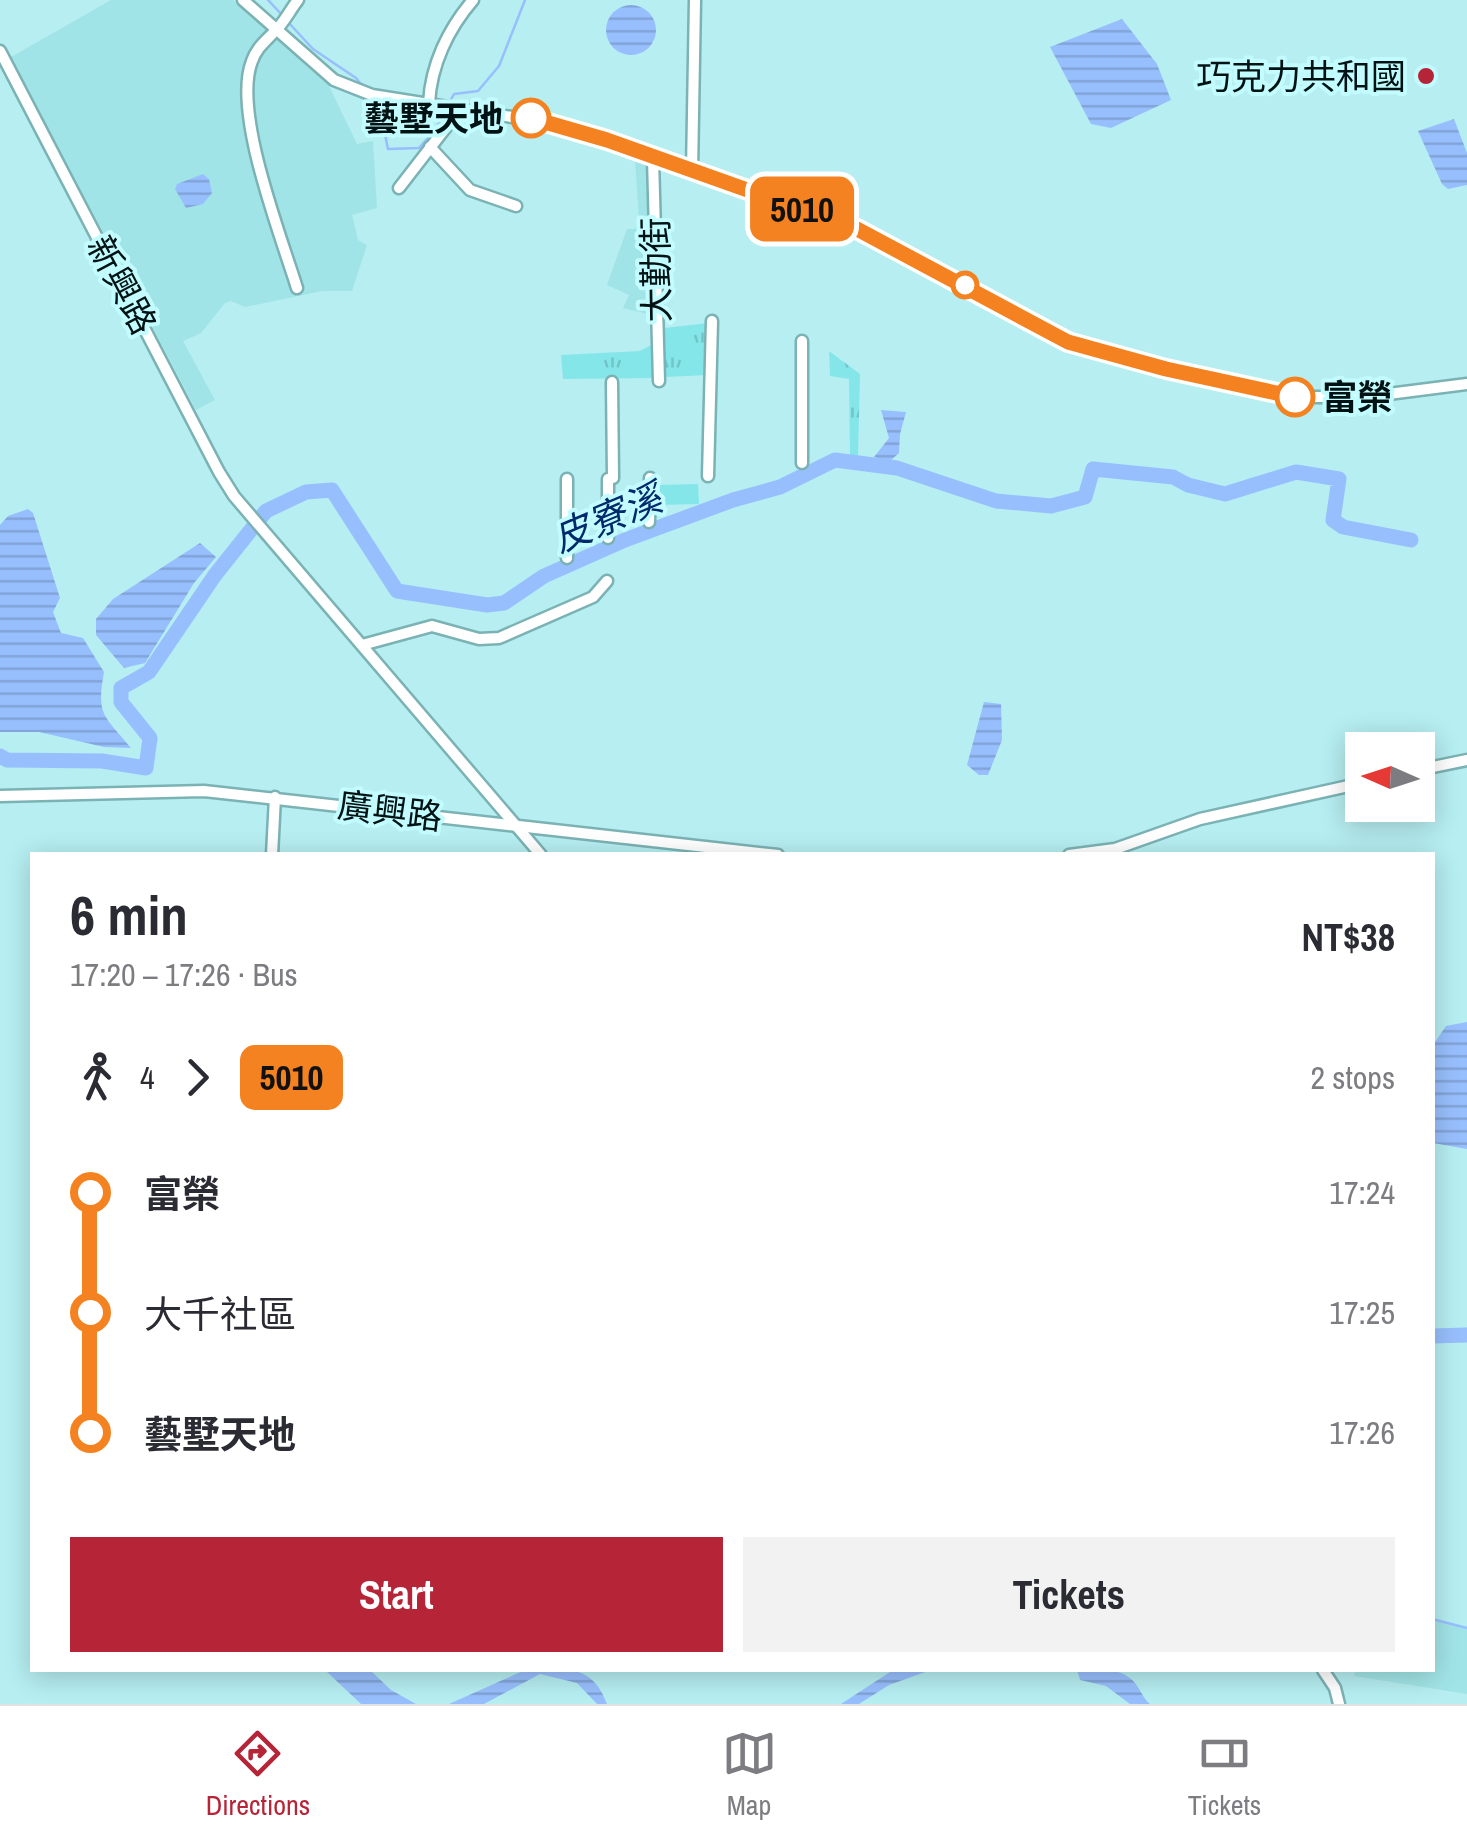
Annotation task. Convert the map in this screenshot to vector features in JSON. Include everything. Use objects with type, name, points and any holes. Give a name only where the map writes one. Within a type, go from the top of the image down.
[{"type":"street","points":[[243,0],[334,80],[367,94],[556,124],[857,229],[1048,333],[1095,351],[1296,397],[1345,399],[1467,384]]},
{"type":"street","points":[[297,288],[249,122],[250,64],[262,41],[277,30],[298,0]]},
{"type":"street","points":[[429,103],[430,77],[456,19],[472,0]]},
{"type":"street","points":[[692,171],[695,0]]},
{"type":"street","name":"新興路","points":[[0,51],[219,472],[362,645]]},
{"type":"street","points":[[399,188],[430,147],[452,106]]},
{"type":"street","points":[[430,147],[470,190],[516,206]]},
{"type":"street","name":"大勤街","points":[[653,158],[659,381]]},
{"type":"street","points":[[708,476],[712,321]]},
{"type":"street","points":[[802,341],[802,463]]},
{"type":"street","points":[[608,538],[612,382]]},
{"type":"street","points":[[649,522],[650,478]]},
{"type":"street","points":[[566,480],[567,558]]},
{"type":"street","points":[[538,852],[362,645],[432,626],[479,639],[499,638],[594,598],[607,581]]},
{"type":"street","points":[[1435,767],[1467,760]]},
{"type":"street","points":[[1092,852],[1114,849],[1200,819],[1345,786]]},
{"type":"street","name":"廣興路","points":[[0,796],[204,791],[751,852]]},
{"type":"street","points":[[272,852],[274,797]]},
{"type":"street","points":[[1324,1672],[1335,1688],[1339,1704]]},
{"type":"shaded area","points":[[111,0],[233,0],[328,84],[357,144],[373,141],[377,208],[352,215],[358,240],[367,245],[352,291],[322,291],[245,307],[231,301],[225,303],[201,333],[183,341],[215,400],[196,410],[11,57]]},
{"type":"shaded area","points":[[631,5],[649,12],[656,30],[649,48],[631,55],[613,48],[606,30],[613,12]]},
{"type":"shaded area","points":[[1122,19],[1157,64],[1171,100],[1111,128],[1091,124],[1050,47]]},
{"type":"shaded area","points":[[1454,119],[1467,153],[1467,185],[1448,189],[1442,184],[1418,131]]},
{"type":"shaded area","points":[[635,161],[650,167],[652,315],[623,308],[629,295],[607,285],[627,229],[635,229],[639,219]]},
{"type":"shaded area","points":[[203,174],[209,179],[212,193],[203,204],[186,208],[175,189],[177,184]]},
{"type":"shaded area","points":[[881,410],[906,412],[899,453],[890,461],[874,457],[889,438]]},
{"type":"shaded area","points":[[28,509],[33,513],[60,598],[53,612],[61,633],[83,638],[104,672],[104,714],[131,748],[104,747],[39,732],[0,732],[0,525],[8,516]]},
{"type":"shaded area","points":[[200,543],[216,557],[194,583],[145,663],[124,668],[96,635],[96,619],[113,599]]},
{"type":"shaded area","points":[[984,702],[1001,704],[1002,740],[988,775],[979,775],[967,765]]},
{"type":"shaded area","points":[[1467,1022],[1467,1149],[1435,1143],[1435,1042],[1446,1026]]},
{"type":"shaded area","points":[[1435,1621],[1467,1627],[1467,1694],[1354,1676],[1355,1672],[1435,1672]]},
{"type":"shaded area","points":[[327,1672],[372,1672],[391,1690],[416,1704],[361,1704]]},
{"type":"shaded area","points":[[521,1672],[577,1672],[593,1681],[607,1704],[597,1704],[577,1683],[540,1674],[484,1704],[449,1704]]},
{"type":"shaded area","points":[[890,1672],[925,1672],[889,1685],[859,1704],[841,1704]]},
{"type":"shaded area","points":[[1078,1672],[1123,1674],[1150,1704],[1130,1704],[1106,1686],[1080,1680]]},
{"type":"green space","points":[[708,323],[708,375],[665,377],[665,328]]},
{"type":"green space","points":[[653,344],[654,378],[563,379],[561,355],[640,351]]},
{"type":"green space","points":[[829,351],[860,374],[858,456],[850,455],[849,379],[830,376]]},
{"type":"green space","points":[[698,484],[699,504],[660,505],[660,485]]},
{"type":"waterway","points":[[268,0],[283,16]]},
{"type":"waterway","points":[[449,103],[454,94],[478,91],[499,66],[525,0]]},
{"type":"waterway","points":[[288,22],[313,49],[356,78],[364,88]]},
{"type":"waterway","points":[[371,99],[380,110],[388,149],[419,148],[446,110]]},
{"type":"waterway","name":"皮寮溪","points":[[0,756],[7,760],[102,761],[146,768],[150,738],[121,702],[121,688],[149,672],[215,575],[266,511],[306,492],[332,490],[397,591],[487,605],[504,603],[544,576],[625,540],[780,487],[835,460],[897,468],[996,501],[1051,506],[1085,497],[1093,469],[1173,477],[1225,494],[1296,472],[1339,479],[1333,520],[1343,527],[1411,540]]},
{"type":"waterway","points":[[1435,1336],[1467,1335]]},
{"type":"waterway","points":[[1435,1620],[1467,1628]]},
{"type":"bus line","name":"5010","points":[[531,118],[740,185],[857,229],[1068,342],[1166,369],[1295,397]]},
{"type":"place","name":"巧克力共和國","points":[[1426,76]]},
{"type":"place","name":"藝墅天地","points":[[531,118]]},
{"type":"place","name":"富榮","points":[[1295,397]]}]
